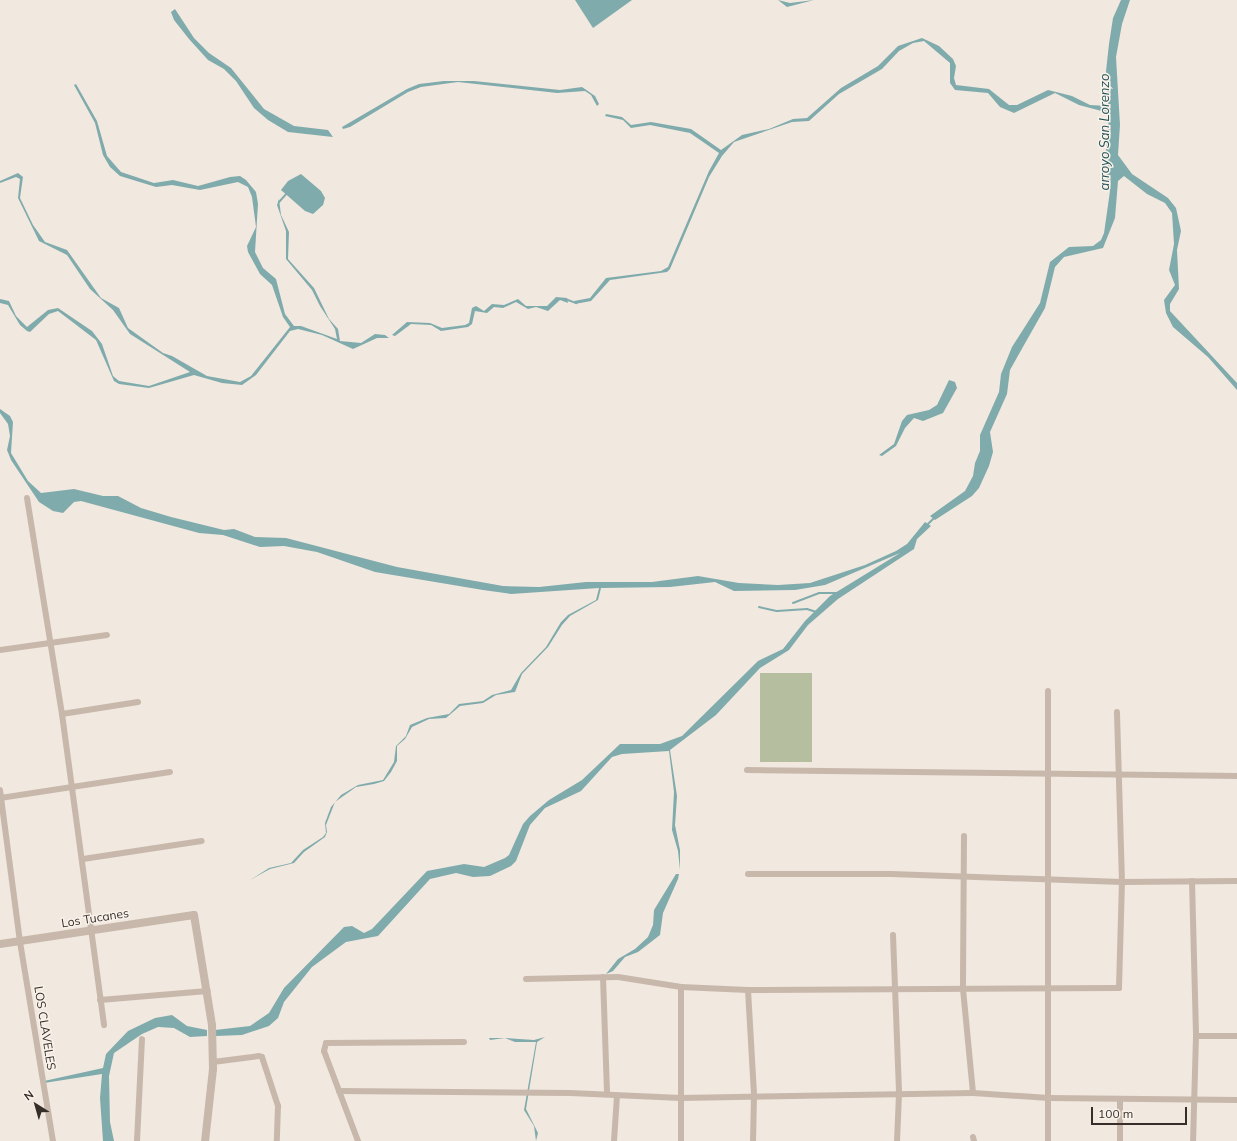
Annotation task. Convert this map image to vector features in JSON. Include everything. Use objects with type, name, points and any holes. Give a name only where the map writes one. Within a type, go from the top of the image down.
[{"type":"street","points":[[27,498],[62,714],[71,787],[83,859],[104,1025]]},
{"type":"street","points":[[0,650],[107,635]]},
{"type":"street","points":[[1048,690],[1048,1141]]},
{"type":"street","points":[[62,714],[138,702]]},
{"type":"street","points":[[526,979],[603,977],[681,987],[748,990],[1049,990],[1119,988],[1122,882],[1117,712]]},
{"type":"street","points":[[747,770],[1237,776]]},
{"type":"street","points":[[1,798],[170,772]]},
{"type":"street","name":"LOS CLAVELES","points":[[0,790],[20,942],[52,1141]]},
{"type":"street","points":[[964,836],[962,877],[963,989],[973,1093]]},
{"type":"street","points":[[83,859],[202,841]]},
{"type":"street","points":[[748,874],[962,877],[1122,882],[1237,881]]},
{"type":"street","points":[[1192,881],[1196,1036],[1193,1141]]},
{"type":"street","name":"Los Tucanes","points":[[0,944],[194,915],[208,991]]},
{"type":"street","points":[[893,935],[899,1094],[897,1141]]},
{"type":"street","points":[[603,977],[607,1094]]},
{"type":"street","points":[[681,987],[681,1141]]},
{"type":"street","points":[[748,990],[754,1095],[753,1141]]},
{"type":"street","points":[[100,1000],[208,991],[212,1025],[213,1062],[205,1141]]},
{"type":"street","points":[[1196,1036],[1237,1036]]},
{"type":"street","points":[[137,1141],[142,1039]]},
{"type":"street","points":[[358,1141],[324,1051],[326,1043],[464,1042]]},
{"type":"street","points":[[213,1062],[259,1056],[262,1057],[278,1106],[277,1141]]},
{"type":"street","points":[[339,1091],[607,1094],[617,1096],[681,1098],[754,1095],[973,1093],[1049,1098],[1120,1100],[1237,1100]]},
{"type":"street","points":[[614,1141],[617,1096]]},
{"type":"street","points":[[1120,1100],[1120,1141]]},
{"type":"green space","points":[[760,673],[812,673],[812,762],[760,762]]},
{"type":"water","points":[[575,0],[632,0],[593,28]]},
{"type":"water","points":[[778,0],[790,3],[814,0],[787,7]]},
{"type":"water","points":[[1121,0],[1130,0],[1122,24],[1116,57],[1120,125],[1118,155],[1132,174],[1168,198],[1176,208],[1181,231],[1177,250],[1179,289],[1170,304],[1170,311],[1237,383],[1237,390],[1208,357],[1173,327],[1166,313],[1164,300],[1175,285],[1169,270],[1174,244],[1172,213],[1165,203],[1147,194],[1124,176],[1118,181],[1115,218],[1103,248],[1064,257],[1055,267],[1045,308],[1010,370],[1007,394],[990,432],[993,452],[989,466],[979,488],[972,496],[935,520],[930,516],[965,491],[973,476],[975,463],[980,451],[980,435],[999,392],[1001,374],[1012,347],[1040,303],[1050,262],[1069,247],[1093,246],[1101,240],[1104,233],[1110,191],[1107,183],[1106,147],[1109,113],[1079,105],[1055,93],[1014,113],[1000,107],[988,93],[955,90],[950,83],[950,63],[924,41],[913,43],[899,51],[882,69],[839,94],[809,121],[792,122],[734,142],[722,156],[709,177],[670,269],[667,272],[610,280],[591,301],[575,304],[574,301],[590,298],[606,278],[661,271],[668,267],[709,171],[719,153],[690,133],[650,125],[631,128],[623,120],[605,116],[606,114],[622,117],[631,125],[651,122],[691,129],[721,150],[742,135],[769,129],[793,119],[807,118],[841,88],[878,66],[898,46],[922,38],[939,46],[953,59],[956,66],[954,78],[956,85],[989,89],[1009,105],[1017,105],[1048,90],[1072,96],[1090,105],[1108,106],[1106,71],[1109,44],[1113,18]]},
{"type":"water","points":[[175,9],[194,38],[209,53],[231,68],[264,109],[294,126],[328,130],[333,137],[288,132],[268,120],[254,108],[236,81],[224,69],[208,60],[189,39],[174,20],[171,12]]},
{"type":"water","points":[[444,81],[474,81],[560,90],[582,87],[595,96],[599,104],[597,106],[591,95],[585,91],[557,93],[458,82],[421,87],[408,92],[350,127],[343,129],[342,127],[407,89],[419,84]]},
{"type":"water","points":[[76,84],[97,121],[107,156],[121,172],[154,183],[173,180],[198,186],[230,177],[240,176],[246,180],[256,192],[258,204],[255,252],[263,268],[276,279],[285,314],[294,326],[301,326],[337,339],[335,329],[320,306],[312,290],[286,259],[286,231],[277,205],[279,199],[281,215],[289,232],[288,259],[314,288],[329,319],[338,329],[340,341],[361,343],[375,334],[385,335],[389,338],[377,338],[353,349],[322,335],[298,329],[290,331],[256,375],[242,385],[222,383],[194,375],[149,388],[119,384],[114,381],[96,340],[58,311],[49,314],[30,332],[27,331],[20,325],[8,305],[0,303],[0,299],[9,301],[16,316],[27,327],[48,310],[58,308],[92,331],[102,344],[113,376],[119,381],[149,386],[190,372],[130,334],[113,310],[90,289],[67,255],[39,241],[18,198],[20,179],[16,177],[0,183],[0,181],[18,173],[23,177],[20,198],[33,225],[45,242],[67,250],[101,298],[119,308],[128,328],[163,353],[172,356],[207,376],[240,382],[251,376],[290,327],[283,317],[272,285],[260,274],[248,252],[247,246],[256,227],[252,197],[248,187],[238,182],[200,190],[172,185],[156,187],[120,176],[110,167],[103,155],[95,123],[74,85]]},
{"type":"water","points":[[301,174],[321,191],[325,198],[323,205],[313,214],[305,211],[281,190],[288,181]]},
{"type":"water","points":[[556,297],[567,298],[568,303],[560,300],[548,311],[536,307],[528,309],[516,302],[503,308],[494,307],[487,313],[475,311],[472,324],[468,327],[441,331],[431,325],[411,324],[395,336],[392,335],[407,322],[430,323],[442,328],[465,325],[469,323],[472,308],[476,306],[484,311],[492,304],[504,305],[518,299],[526,306],[547,306]]},
{"type":"water","points":[[949,380],[955,382],[957,388],[943,413],[923,421],[914,418],[905,428],[896,446],[882,456],[879,455],[894,444],[902,421],[907,415],[929,410],[937,405]]},
{"type":"water","points":[[0,409],[10,416],[13,422],[11,453],[28,481],[41,493],[74,489],[103,496],[118,496],[141,508],[224,530],[234,529],[255,537],[286,538],[397,567],[503,586],[539,587],[586,582],[652,582],[698,576],[739,583],[778,585],[810,583],[865,565],[896,551],[907,544],[925,522],[931,526],[917,539],[914,549],[838,599],[808,625],[789,650],[760,668],[716,715],[670,750],[677,796],[675,825],[680,850],[680,870],[678,851],[672,830],[674,792],[669,751],[622,754],[612,757],[581,791],[545,808],[530,825],[516,861],[511,866],[490,876],[473,877],[456,873],[430,879],[378,936],[346,942],[312,967],[284,1002],[278,1018],[269,1026],[242,1035],[216,1036],[215,1030],[250,1026],[269,1013],[284,988],[344,927],[352,926],[364,933],[372,929],[427,871],[464,864],[484,867],[505,858],[509,855],[523,824],[530,816],[549,800],[582,780],[620,744],[660,744],[682,736],[758,661],[783,649],[805,621],[830,596],[900,553],[825,585],[795,590],[734,591],[715,582],[670,587],[601,588],[598,600],[570,616],[562,625],[548,647],[522,674],[515,692],[496,695],[483,703],[460,706],[446,718],[429,719],[412,727],[405,739],[397,746],[397,761],[384,781],[356,787],[335,802],[341,795],[358,785],[383,780],[394,762],[396,746],[406,736],[410,725],[427,718],[449,714],[459,704],[483,701],[492,695],[511,690],[521,673],[546,647],[561,622],[568,615],[596,600],[599,588],[511,594],[375,572],[317,552],[284,546],[260,547],[223,535],[199,533],[81,501],[74,502],[63,513],[53,511],[39,502],[11,460],[7,450],[10,436],[8,424],[0,413]]},
{"type":"water","points":[[335,802],[326,825],[327,832],[325,837],[304,852],[294,863],[270,869],[250,880],[269,868],[291,863],[303,850],[323,837],[326,833],[325,823],[331,807]]},
{"type":"water","points":[[676,874],[679,874],[678,879],[663,913],[660,935],[638,952],[625,957],[613,971],[606,974],[618,959],[635,949],[648,937],[653,925],[654,910]]},
{"type":"water","points":[[172,1015],[187,1026],[207,1030],[207,1036],[190,1037],[174,1028],[158,1027],[142,1034],[114,1053],[109,1076],[110,1122],[114,1141],[103,1141],[100,1098],[102,1074],[44,1083],[44,1081],[103,1068],[106,1054],[128,1031],[155,1018]]},
{"type":"water","points":[[545,1037],[537,1042],[526,1109],[538,1133],[536,1141],[534,1126],[524,1110],[536,1042],[515,1042],[505,1038],[534,1040]]},
{"type":"water","points":[[489,1038],[505,1038],[490,1040]]},
{"type":"waterway","points":[[279,202],[287,193]]},
{"type":"waterway","points":[[565,299],[576,303]]},
{"type":"waterway","name":"arroyo San Lorenzo","points":[[926,526],[934,518]]},
{"type":"waterway","points":[[793,603],[819,593],[837,593]]},
{"type":"waterway","points":[[759,607],[777,611],[807,609],[816,612]]}]
